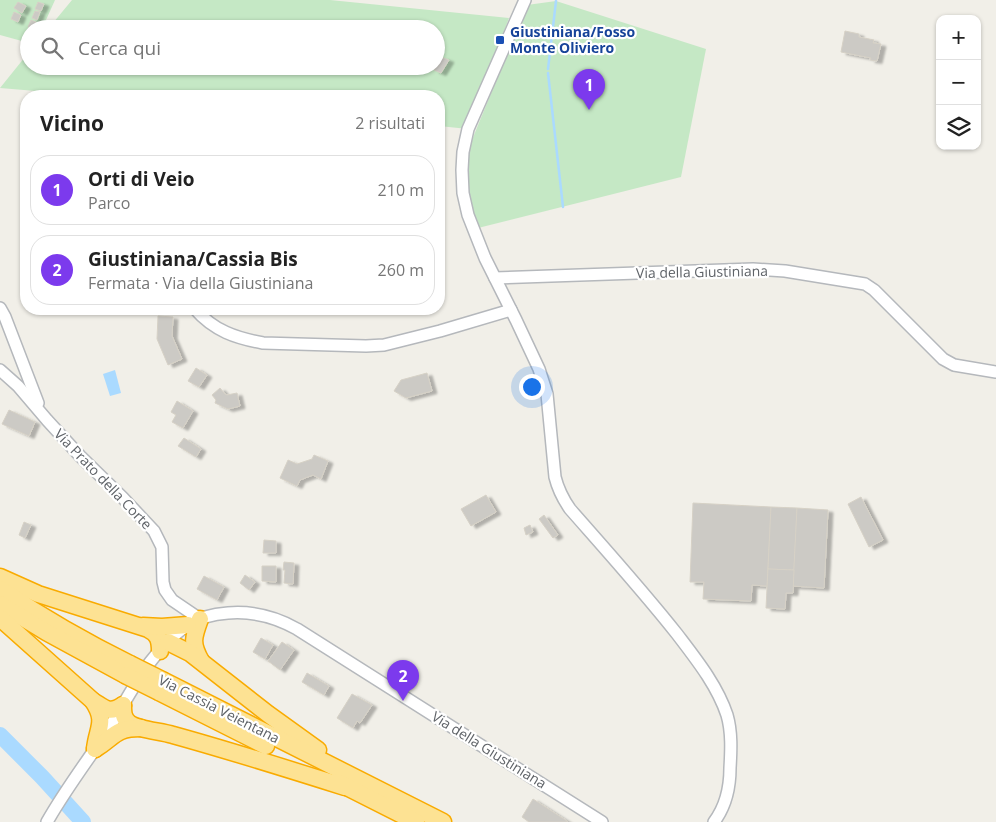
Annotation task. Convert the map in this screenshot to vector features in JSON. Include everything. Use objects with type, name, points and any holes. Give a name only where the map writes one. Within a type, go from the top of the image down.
[{"type":"highway","points":[[0,577],[38,594],[151,630],[157,635],[164,646],[186,651],[201,661],[280,724],[340,764],[357,786]]},
{"type":"highway","name":"Via Cassia Veientana","points":[[0,589],[94,646],[128,670]]},
{"type":"highway","name":"Via Cassia Veientana","points":[[0,604],[46,632],[128,670],[357,786],[443,822]]},
{"type":"highway","points":[[0,618],[93,701],[108,710],[113,710],[123,705],[126,720],[134,726],[172,734],[357,786]]},
{"type":"highway","points":[[143,626],[162,627],[194,622],[195,649],[201,661]]},
{"type":"highway","points":[[93,701],[100,712],[101,718],[95,749]]},
{"type":"highway","points":[[95,749],[118,732],[143,728]]},
{"type":"highway","name":"Via Cassia Veientana","points":[[357,786],[416,822]]},
{"type":"street","points":[[524,0],[468,129],[463,152],[462,170],[463,193],[468,215],[485,258],[539,369],[547,394],[555,477],[561,494],[570,509],[655,606],[692,654],[712,683],[723,706],[730,728],[730,775],[725,802],[714,822]]},
{"type":"street","name":"Via della Giustiniana","points":[[495,278],[752,269],[785,271],[865,284],[874,290],[943,359],[954,365],[996,372]]},
{"type":"street","points":[[0,308],[5,316],[36,398],[47,420]]},
{"type":"street","points":[[202,315],[211,324],[235,337],[247,340],[263,343],[366,346],[384,345],[511,310]]},
{"type":"street","name":"Via Prato della Corte","points":[[0,370],[18,386],[80,456],[123,498],[154,532],[162,547],[165,590],[172,600],[194,622]]},
{"type":"street","name":"Via della Giustiniana","points":[[49,819],[144,672],[164,646],[194,622],[222,614],[247,613],[264,615],[302,632],[602,822]]},
{"type":"green space","points":[[0,0],[55,0],[46,20],[20,20],[20,41],[0,35]]},
{"type":"green space","points":[[72,0],[330,0],[509,18],[468,129],[445,127],[445,90],[24,90],[0,88],[20,63],[20,75],[445,75],[445,20],[55,20]]},
{"type":"green space","points":[[556,1],[706,49],[681,177],[474,229],[470,220],[467,166],[469,150],[474,135],[527,5]]},
{"type":"water","points":[[115,370],[121,393],[110,396],[103,374]]},
{"type":"building","points":[[18,2],[26,6],[22,13],[14,8]]},
{"type":"building","points":[[38,2],[44,4],[41,11],[35,9]]},
{"type":"building","points":[[35,11],[40,12],[37,20],[32,18]]},
{"type":"building","points":[[14,12],[21,15],[18,22],[11,19]]},
{"type":"building","points":[[845,31],[859,34],[859,37],[874,40],[873,43],[881,44],[877,61],[841,52]]},
{"type":"building","points":[[445,58],[449,60],[445,66]]},
{"type":"building","points":[[158,316],[173,317],[172,336],[182,359],[168,365],[157,339]]},
{"type":"building","points":[[196,368],[207,375],[199,387],[188,381]]},
{"type":"building","points":[[427,373],[432,391],[406,398],[394,391],[401,380]]},
{"type":"building","points":[[220,388],[227,395],[237,393],[240,406],[228,409],[215,403],[216,400],[212,395]]},
{"type":"building","points":[[177,401],[193,411],[183,428],[172,422],[176,415],[171,412]]},
{"type":"building","points":[[9,410],[35,422],[29,436],[2,424]]},
{"type":"building","points":[[184,438],[201,449],[196,457],[178,446]]},
{"type":"building","points":[[314,455],[328,461],[321,479],[313,475],[300,480],[297,486],[280,478],[288,460],[297,464],[312,459]]},
{"type":"building","points":[[486,495],[496,512],[471,526],[461,509]]},
{"type":"building","points":[[861,497],[883,540],[869,547],[848,504]]},
{"type":"building","points":[[693,503],[771,507],[767,586],[752,585],[751,601],[703,599],[704,582],[690,582]]},
{"type":"building","points":[[771,507],[797,508],[794,570],[768,569]]},
{"type":"building","points":[[797,508],[828,510],[824,588],[793,586]]},
{"type":"building","points":[[544,515],[558,535],[553,538],[539,519]]},
{"type":"building","points":[[24,522],[31,525],[25,538],[19,535]]},
{"type":"building","points":[[530,525],[533,532],[526,535],[524,528]]},
{"type":"building","points":[[264,540],[276,541],[276,553],[263,553]]},
{"type":"building","points":[[284,562],[294,563],[293,584],[284,583]]},
{"type":"building","points":[[262,566],[276,566],[276,582],[262,581]]},
{"type":"building","points":[[768,569],[794,570],[793,593],[786,593],[785,609],[766,608]]},
{"type":"building","points":[[245,575],[255,582],[249,590],[240,583]]},
{"type":"building","points":[[204,576],[224,587],[217,600],[197,589]]},
{"type":"building","points":[[261,638],[273,645],[265,659],[253,652]]},
{"type":"building","points":[[282,642],[294,650],[280,670],[268,661]]},
{"type":"building","points":[[307,673],[329,686],[324,695],[302,682]]},
{"type":"building","points":[[352,694],[372,705],[360,723],[357,721],[353,728],[337,718]]},
{"type":"building","points":[[533,799],[567,822],[529,822],[522,817]]},
{"type":"waterway","points":[[548,69],[556,1]]},
{"type":"waterway","points":[[548,73],[563,207]]},
{"type":"waterway","points":[[0,735],[83,822]]},
{"type":"place","name":"Giustiniana/Fosso Monte Oliviero","points":[[500,40]]},
{"type":"place","name":"Orti di Veio","points":[[589,110]]},
{"type":"place","name":"Giustiniana/Cassia Bis","points":[[403,701]]}]
